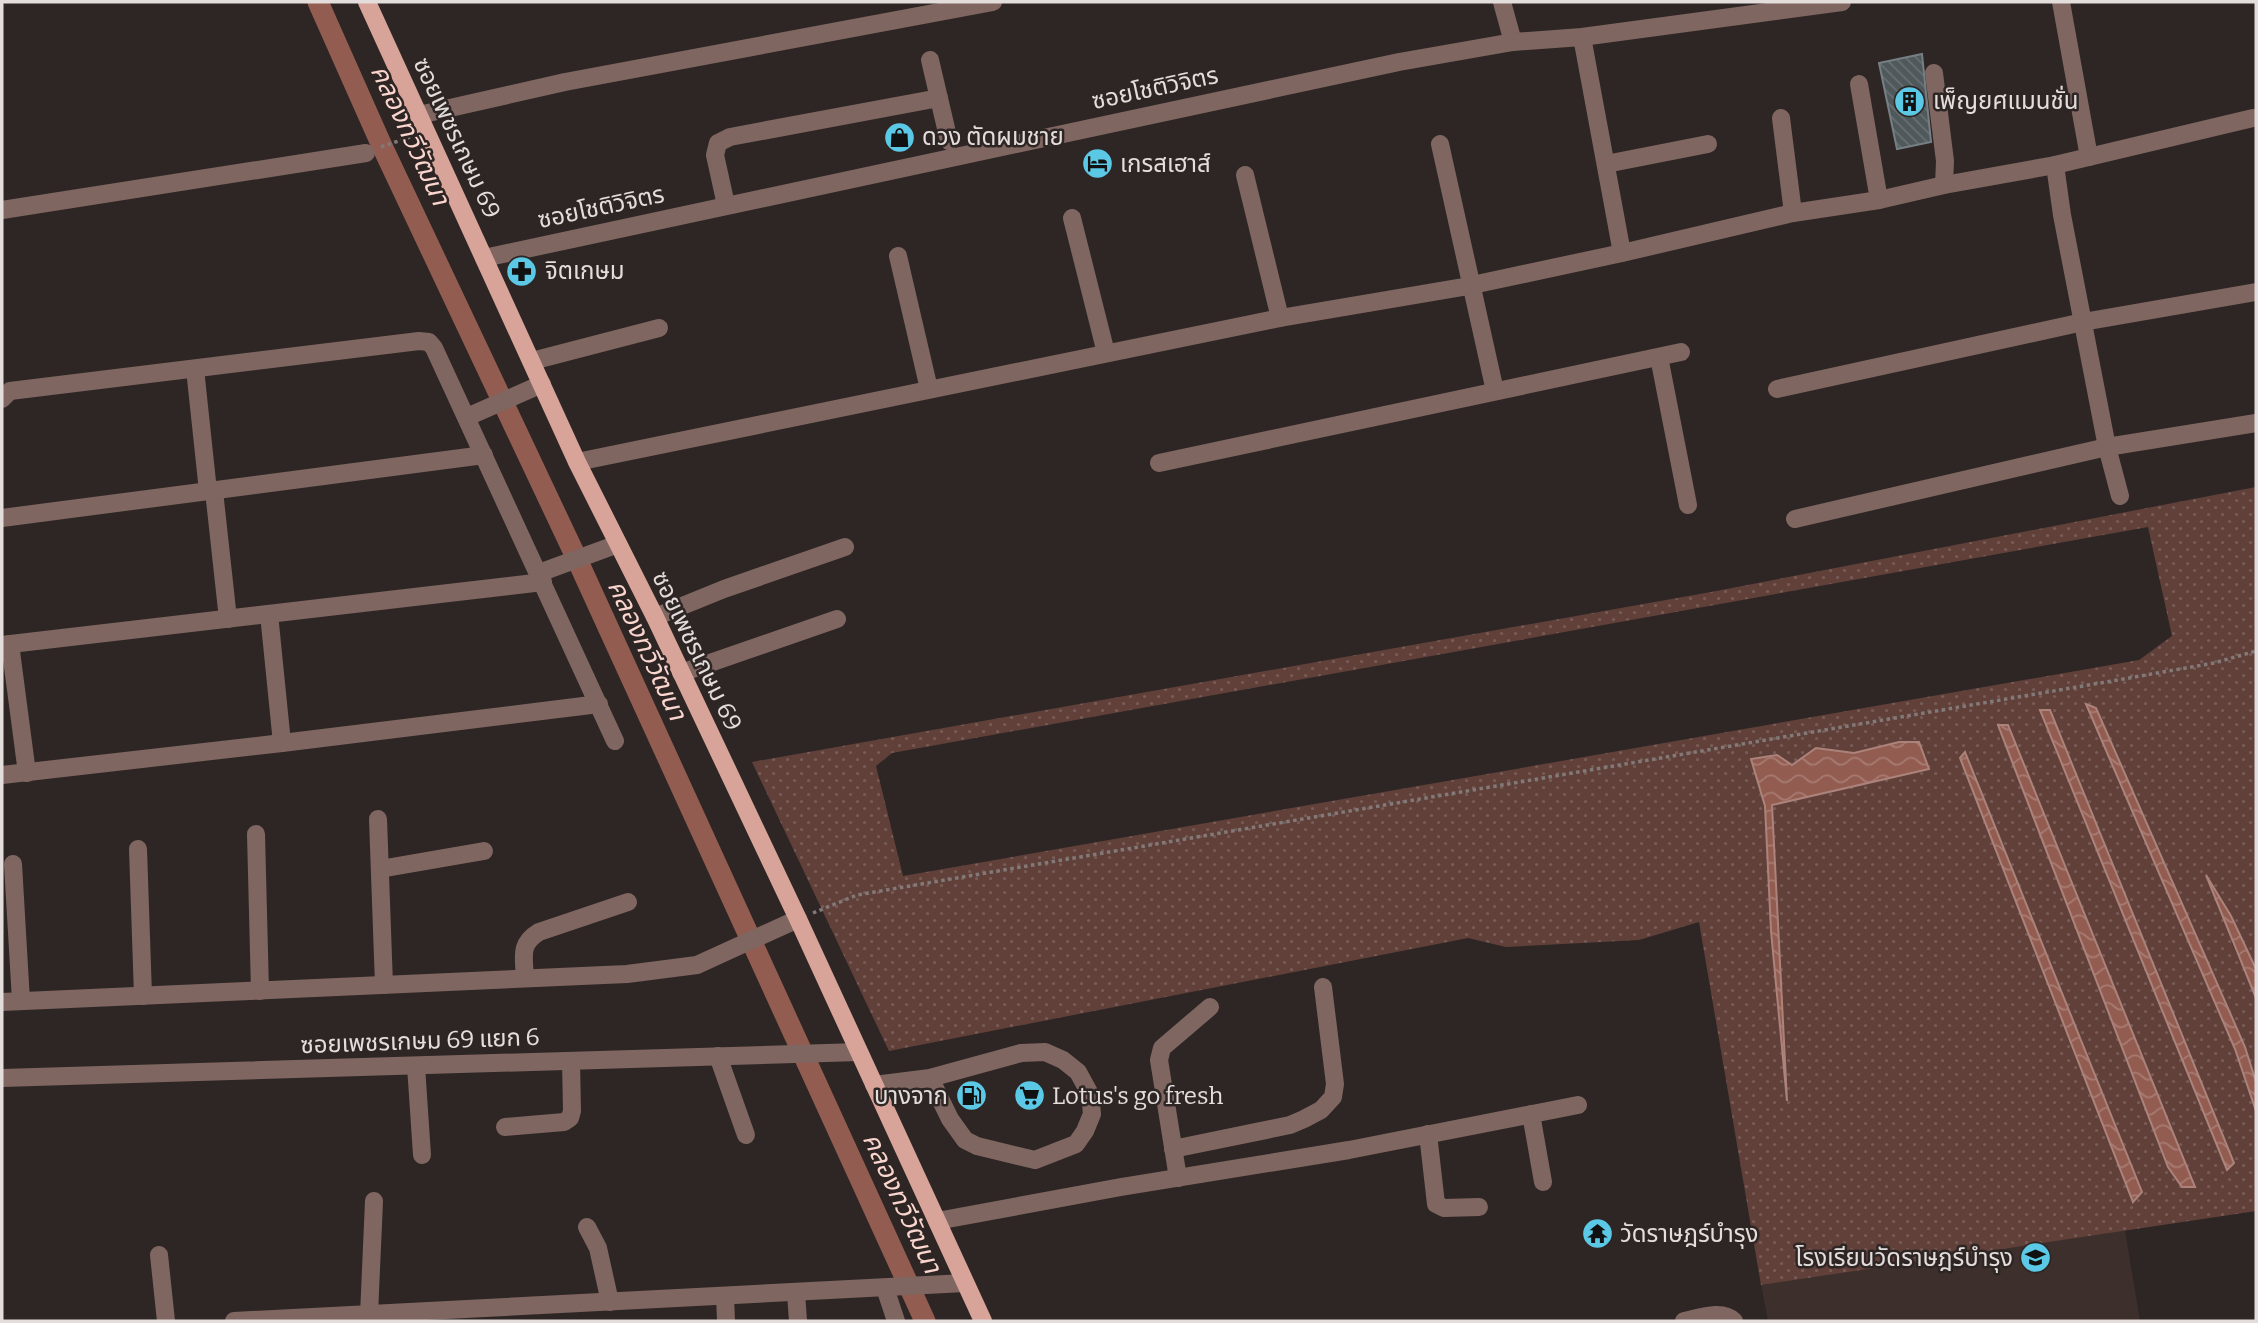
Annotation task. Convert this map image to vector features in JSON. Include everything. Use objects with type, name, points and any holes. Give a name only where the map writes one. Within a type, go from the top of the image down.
[{"type":"main road","name":"ซอยเพชรเกษม 69","points":[[367,2],[532,361],[534,388],[577,462],[610,547],[655,617],[983,1321]]},
{"type":"street","points":[[419,115],[565,82],[993,2]]},
{"type":"street","points":[[1502,2],[1513,42]]},
{"type":"street","name":"ซอยโชติวิจิตร","points":[[485,257],[1399,62],[1513,42],[1582,37],[1842,2]]},
{"type":"street","points":[[2061,2],[2090,157]]},
{"type":"street","points":[[1582,37],[1622,253]]},
{"type":"street","points":[[930,60],[949,141]]},
{"type":"street","points":[[1934,73],[1945,161],[1944,185]]},
{"type":"street","points":[[1858,85],[1879,200]]},
{"type":"street","points":[[726,205],[715,155],[718,143],[730,137],[939,98]]},
{"type":"street","points":[[1781,118],[1793,213]]},
{"type":"street","points":[[577,462],[1280,318],[1470,285],[1793,213],[1879,200],[2055,165],[2253,118]]},
{"type":"street","points":[[1440,144],[1495,391]]},
{"type":"street","points":[[1606,164],[1708,144]]},
{"type":"street","points":[[2,210],[366,153]]},
{"type":"street","points":[[2055,165],[2062,215],[2107,447],[2120,496]]},
{"type":"street","points":[[1245,176],[1280,318]]},
{"type":"street","points":[[1072,218],[1106,353]]},
{"type":"street","points":[[898,256],[929,388]]},
{"type":"street","points":[[1777,389],[2083,322],[2256,292]]},
{"type":"street","points":[[532,361],[659,328]]},
{"type":"street","points":[[2,399],[10,391],[419,341],[429,342],[485,455],[615,741]]},
{"type":"street","points":[[1158,463],[1681,352]]},
{"type":"street","points":[[1659,357],[1688,505]]},
{"type":"street","points":[[195,369],[228,619]]},
{"type":"street","points":[[467,417],[534,388]]},
{"type":"street","points":[[1795,519],[2107,447],[2256,423]]},
{"type":"street","points":[[2,518],[485,455]]},
{"type":"street","points":[[27,773],[6,644],[269,614],[541,578],[557,566],[610,547]]},
{"type":"street","points":[[655,617],[723,589],[845,547]]},
{"type":"street","points":[[269,614],[282,744]]},
{"type":"street","points":[[681,673],[837,619]]},
{"type":"street","points":[[2,775],[282,744],[599,704]]},
{"type":"street","points":[[378,819],[384,985]]},
{"type":"street","points":[[256,834],[260,991]]},
{"type":"street","points":[[138,849],[143,996]]},
{"type":"street","points":[[380,869],[484,851]]},
{"type":"street","points":[[13,864],[21,1001]]},
{"type":"street","points":[[525,978],[524,947],[529,938],[628,902]]},
{"type":"street","points":[[2,1002],[644,972],[697,965],[798,919]]},
{"type":"street","points":[[1173,1149],[1290,1125],[1321,1110],[1333,1097],[1335,1084],[1323,987]]},
{"type":"street","points":[[1178,1178],[1159,1060],[1162,1048],[1210,1006]]},
{"type":"street","name":"ซอยเพชรเกษม 69 แยก 6","points":[[2,1078],[859,1052]]},
{"type":"street","points":[[874,1085],[930,1078],[1021,1053],[1045,1052],[1063,1060],[1078,1072],[1090,1094],[1092,1114],[1076,1144],[1035,1160],[977,1146],[965,1140],[950,1119],[930,1078]]},
{"type":"street","points":[[718,1056],[746,1135]]},
{"type":"street","points":[[505,1127],[564,1122],[570,1118],[570,1061]]},
{"type":"street","points":[[416,1066],[422,1155]]},
{"type":"street","points":[[937,1221],[1349,1150],[1578,1105]]},
{"type":"street","points":[[1531,1114],[1542,1182]]},
{"type":"street","points":[[1428,1134],[1436,1204],[1444,1208],[1479,1207]]},
{"type":"street","points":[[369,1314],[374,1201]]},
{"type":"street","points":[[587,1227],[598,1248],[610,1302]]},
{"type":"street","points":[[159,1255],[166,1321]]},
{"type":"street","points":[[234,1321],[965,1283]]},
{"type":"street","points":[[887,1288],[896,1321]]},
{"type":"street","points":[[796,1293],[798,1321]]},
{"type":"street","points":[[725,1296],[726,1321]]},
{"type":"street","points":[[1684,1321],[1719,1314],[1734,1321]]},
{"type":"path","points":[[366,153],[414,135]]},
{"type":"path","points":[[798,919],[858,895],[2214,663],[2256,652]]},
{"type":"shaded area","points":[[2256,487],[2256,969],[2231,916],[2232,943],[2256,998],[2256,1082],[2245,1047],[2096,709],[2087,705],[2235,1049],[2256,1111],[2256,1211],[1761,1285],[1699,922],[1639,940],[1506,947],[1468,938],[889,1051],[752,762],[1711,592]],"holes":[[[2148,527],[2172,636],[2139,660],[903,876],[876,766],[892,753]],[[2050,710],[2234,1163],[2227,1169]],[[1998,726],[2008,726],[2194,1187],[2182,1187],[2168,1167]],[[1899,742],[1929,769],[1772,805],[1785,1078],[1771,931],[1765,806],[1760,785],[1816,748],[1854,753]],[[1966,753],[2142,1192],[2134,1202],[1960,759]]]},
{"type":"shaded area","name":"โรงเรียนวัดราษฎร์บำรุง","points":[[2125,1230],[2140,1321],[1768,1321],[1761,1285]]},
{"type":"water","points":[[2086,704],[2096,708],[2245,1047],[2256,1082],[2256,1111],[2235,1049]]},
{"type":"water","points":[[2040,710],[2050,710],[2234,1163],[2227,1170]]},
{"type":"water","points":[[1998,725],[2008,725],[2195,1187],[2182,1187],[2168,1167]]},
{"type":"water","points":[[1899,742],[1919,742],[1929,769],[1772,805],[1787,1101],[1771,931],[1765,806],[1751,759],[1777,755],[1792,765],[1816,748],[1854,753]]},
{"type":"water","points":[[1965,752],[2142,1192],[2133,1202],[1960,758]]},
{"type":"water","points":[[2206,875],[2231,916],[2256,969],[2256,998]]},
{"type":"building","name":"เพ็ญยศแมนชั่น","points":[[1922,54],[1931,142],[1897,149],[1879,63]]},
{"type":"waterway","name":"คลองทวีวัฒนา","points":[[318,2],[382,146],[576,557],[925,1321]]},
{"type":"place","name":"เพ็ญยศแมนชั่น","points":[[1910,101]]},
{"type":"place","name":"ดวง ตัดผมชาย","points":[[899,137]]},
{"type":"place","name":"เกรสเฮาส์","points":[[1097,164]]},
{"type":"place","name":"จิตเกษม","points":[[522,271]]},
{"type":"place","name":"บางจาก","points":[[971,1096]]},
{"type":"place","name":"Lotus's go fresh","points":[[1029,1096]]},
{"type":"place","name":"วัดราษฎร์บำรุง","points":[[1597,1234]]},
{"type":"place","name":"โรงเรียนวัดราษฎร์บำรุง","points":[[2036,1258]]}]
